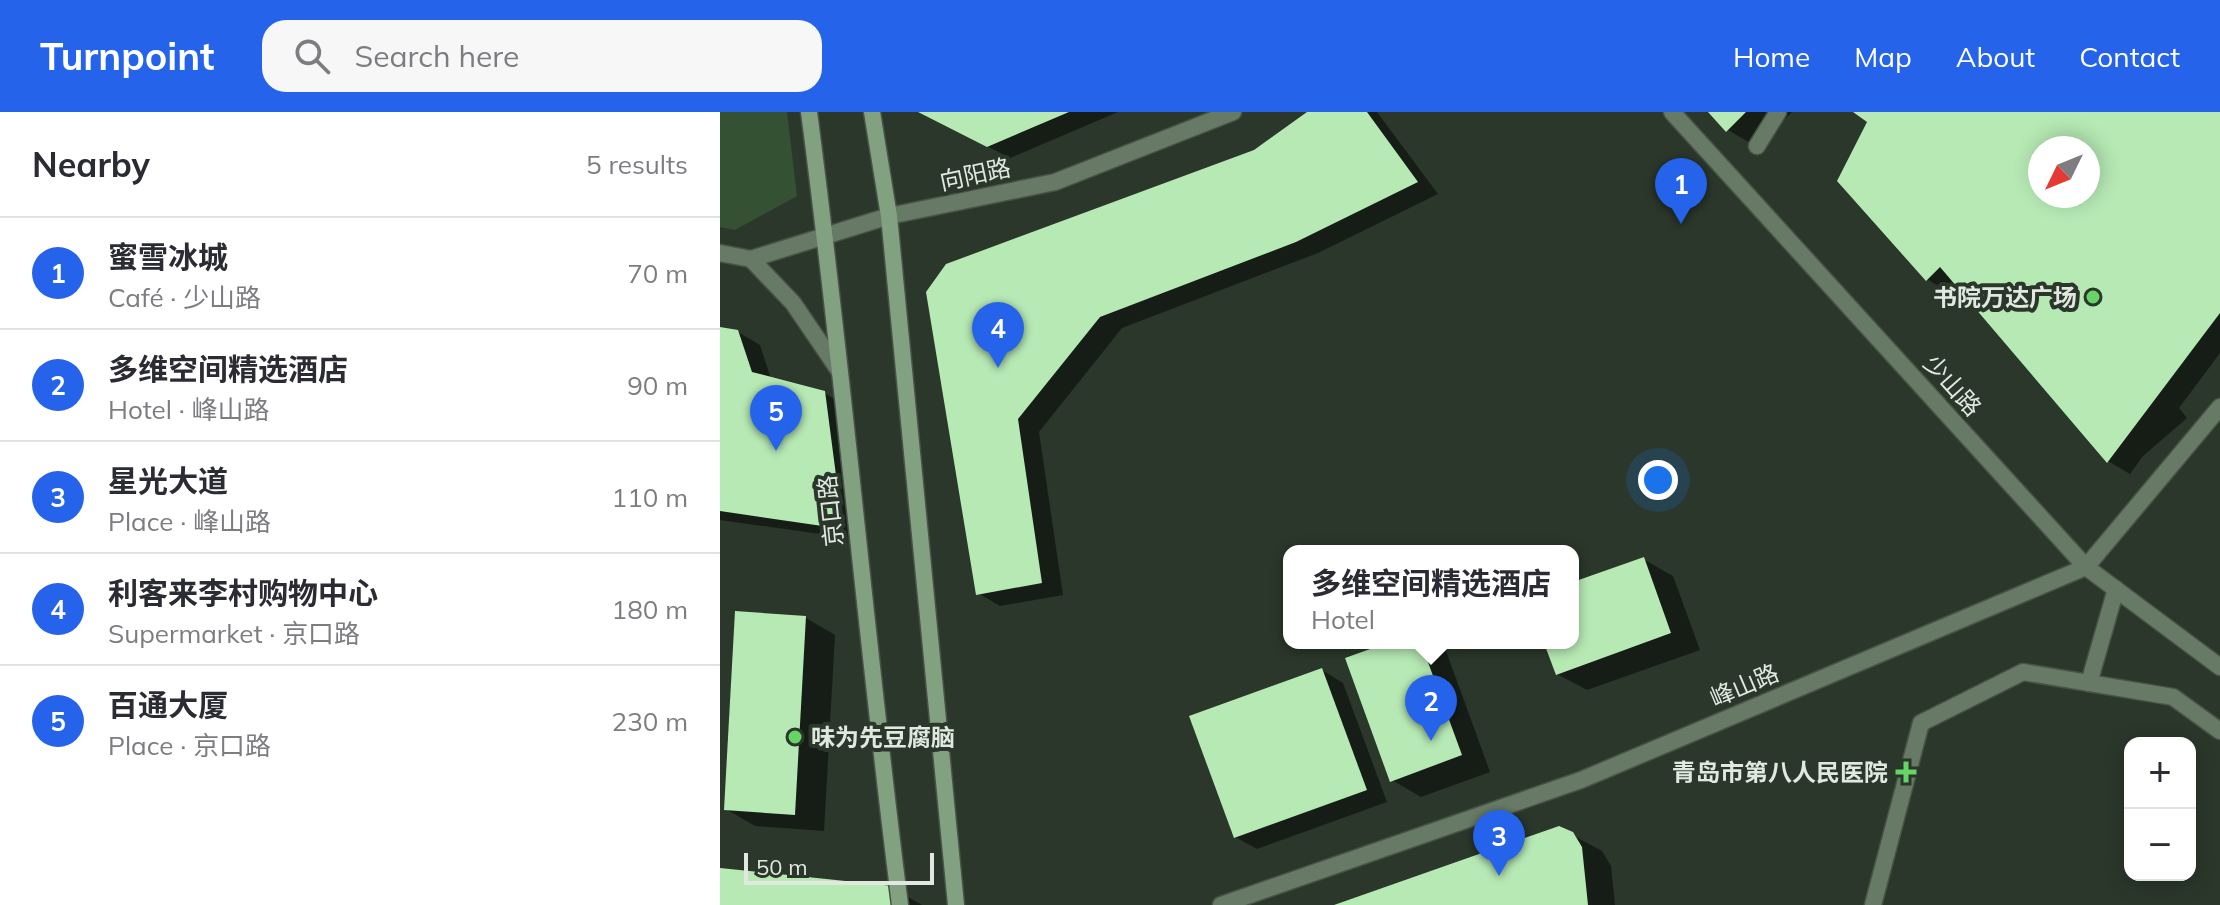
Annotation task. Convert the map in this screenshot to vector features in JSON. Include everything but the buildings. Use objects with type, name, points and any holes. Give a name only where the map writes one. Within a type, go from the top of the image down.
[{"type":"main road","name":"京口路","points":[[809,112],[825,235],[872,687],[900,905]]},
{"type":"main road","points":[[872,112],[889,216],[956,905]]},
{"type":"street","name":"向阳路","points":[[720,253],[751,259],[889,216],[1055,182],[1233,112]]},
{"type":"street","name":"少山路","points":[[1672,112],[2086,567],[2220,667]]},
{"type":"street","points":[[1757,146],[1778,112]]},
{"type":"street","points":[[751,259],[793,303],[840,372]]},
{"type":"street","name":"峰山路","points":[[1221,905],[1581,780],[2086,567],[2220,407]]},
{"type":"street","points":[[2089,683],[2116,589]]},
{"type":"street","points":[[1873,905],[1921,723],[2023,672],[2173,697],[2220,731]]},
{"type":"green space","points":[[720,112],[787,112],[797,196],[735,230],[720,227]]},
{"type":"place","name":"蜜雪冰城","points":[[1681,224]]},
{"type":"place","name":"书院万达广场","points":[[2093,297]]},
{"type":"place","name":"利客来李村购物中心","points":[[998,368]]},
{"type":"place","name":"百通大厦","points":[[776,451]]},
{"type":"place","name":"味为先豆腐脑","points":[[795,737]]},
{"type":"place","name":"多维空间精选酒店","points":[[1431,741]]},
{"type":"place","name":"青岛市第八人民医院","points":[[1906,772]]},
{"type":"place","name":"星光大道","points":[[1499,876]]}]
